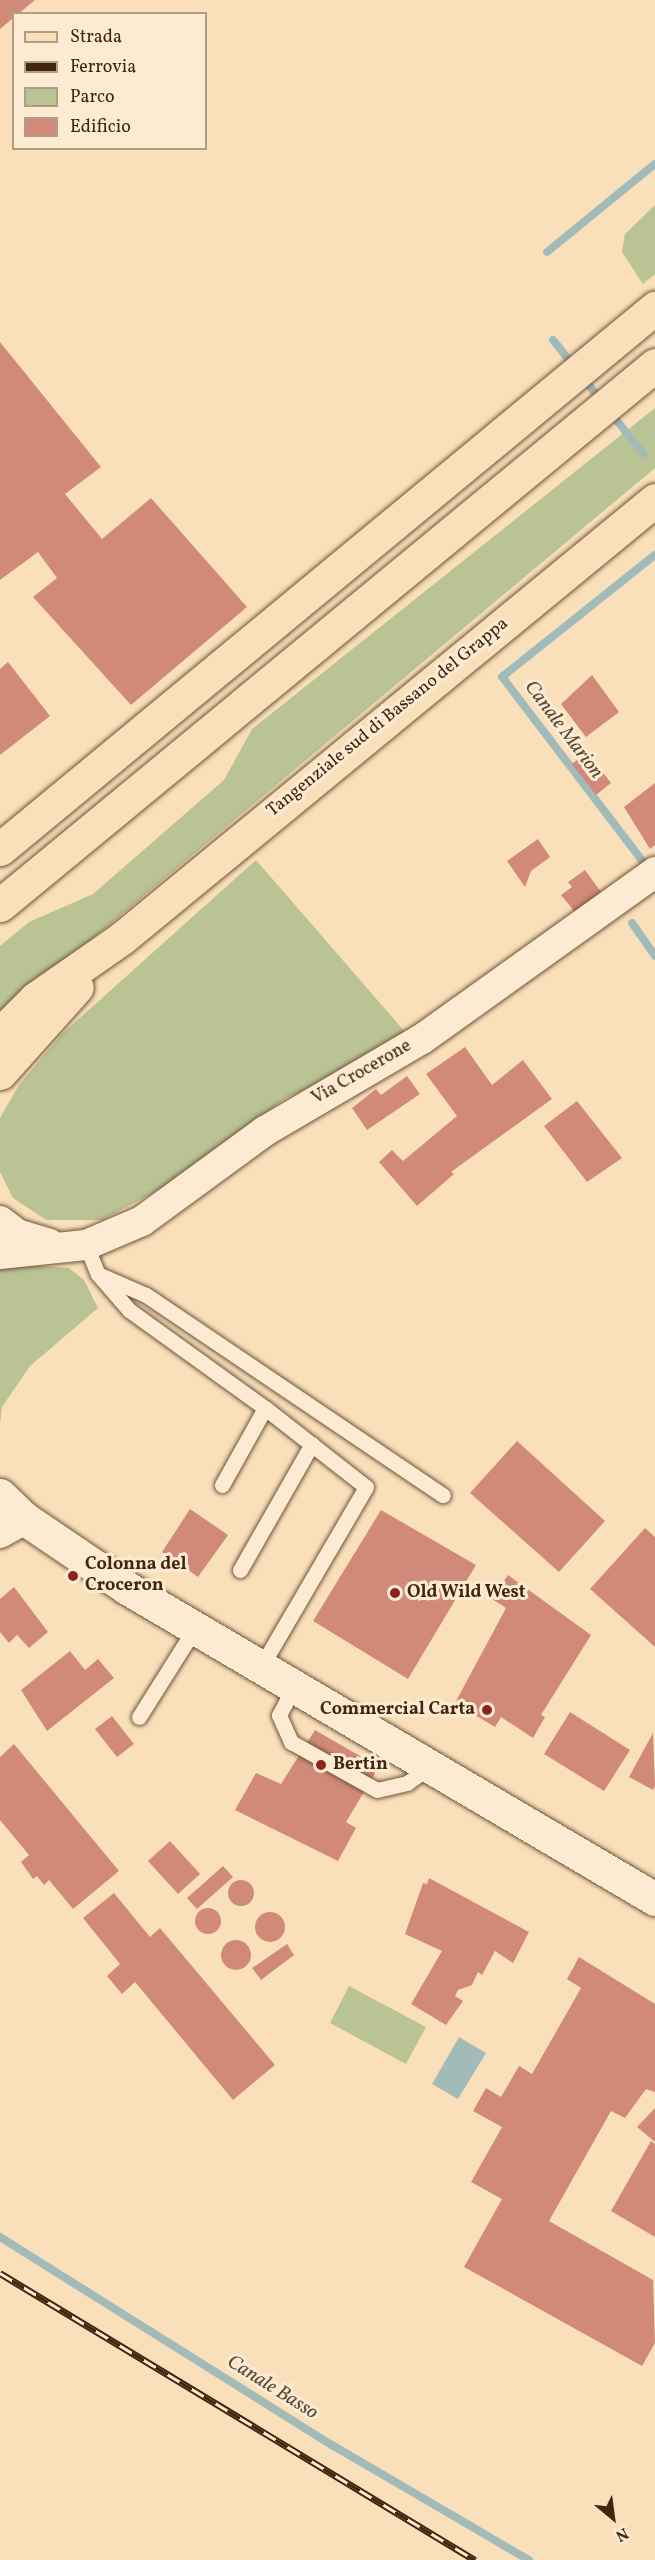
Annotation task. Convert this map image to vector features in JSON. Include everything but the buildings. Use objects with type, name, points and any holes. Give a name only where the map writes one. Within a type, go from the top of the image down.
[{"type":"main road","points":[[0,849],[655,308]]},
{"type":"main road","points":[[0,905],[655,365]]},
{"type":"main road","name":"Tangenziale sud di Bassano del Grappa","points":[[0,1034],[36,998],[122,938],[655,500]]},
{"type":"main road","name":"Tangenziale sud di Bassano del Grappa","points":[[0,1073],[122,938]]},
{"type":"main road","points":[[0,1495],[12,1526],[262,1665],[655,1899]]},
{"type":"street","name":"Via Crocerone","points":[[0,1254],[56,1246],[86,1245],[142,1221],[265,1131],[422,1039],[655,872]]},
{"type":"street","name":"Via Crocerone","points":[[0,1221],[18,1234],[56,1246]]},
{"type":"lane","points":[[86,1245],[98,1274],[129,1310],[266,1408],[366,1487],[262,1665]]},
{"type":"lane","points":[[98,1274],[146,1295],[443,1496]]},
{"type":"lane","points":[[222,1485],[266,1408]]},
{"type":"lane","points":[[240,1570],[312,1444]]},
{"type":"lane","points":[[139,1717],[195,1628]]},
{"type":"lane","points":[[295,1685],[279,1715],[291,1742],[377,1790],[407,1783],[430,1766]]},
{"type":"green space","points":[[655,205],[655,274],[643,284],[622,252],[625,234]]},
{"type":"green space","points":[[655,408],[655,468],[0,1016],[0,946],[29,922],[93,894],[224,780],[252,729]]},
{"type":"green space","points":[[256,860],[412,1040],[284,1099],[181,1178],[102,1220],[46,1220],[13,1198],[0,1172],[0,1118],[19,1085],[63,1033]]},
{"type":"green space","points":[[11,1264],[69,1268],[84,1280],[98,1308],[30,1366],[2,1407],[0,1423],[0,1267]]},
{"type":"green space","points":[[349,1986],[426,2027],[406,2064],[330,2023]]},
{"type":"water","points":[[459,2037],[486,2053],[458,2099],[432,2084]]},
{"type":"waterway","points":[[547,252],[655,164]]},
{"type":"waterway","name":"Canale Marion","points":[[553,340],[574,366]]},
{"type":"waterway","name":"Canale Marion","points":[[583,378],[600,399]]},
{"type":"waterway","name":"Canale Marion","points":[[609,411],[644,454]]},
{"type":"waterway","name":"Canale Marion","points":[[644,869],[647,867],[502,677],[655,555]]},
{"type":"waterway","name":"Canale Marion","points":[[632,923],[655,956]]},
{"type":"waterway","name":"Canale Basso","points":[[0,2237],[332,2445],[529,2560]]},
{"type":"railway","points":[[0,2273],[475,2560]]},
{"type":"place","name":"Colonna del Croceron","points":[[73,1576]]},
{"type":"place","name":"Old Wild West","points":[[395,1593]]},
{"type":"place","name":"Commercial Carta","points":[[487,1710]]},
{"type":"place","name":"Bertin","points":[[321,1765]]}]
